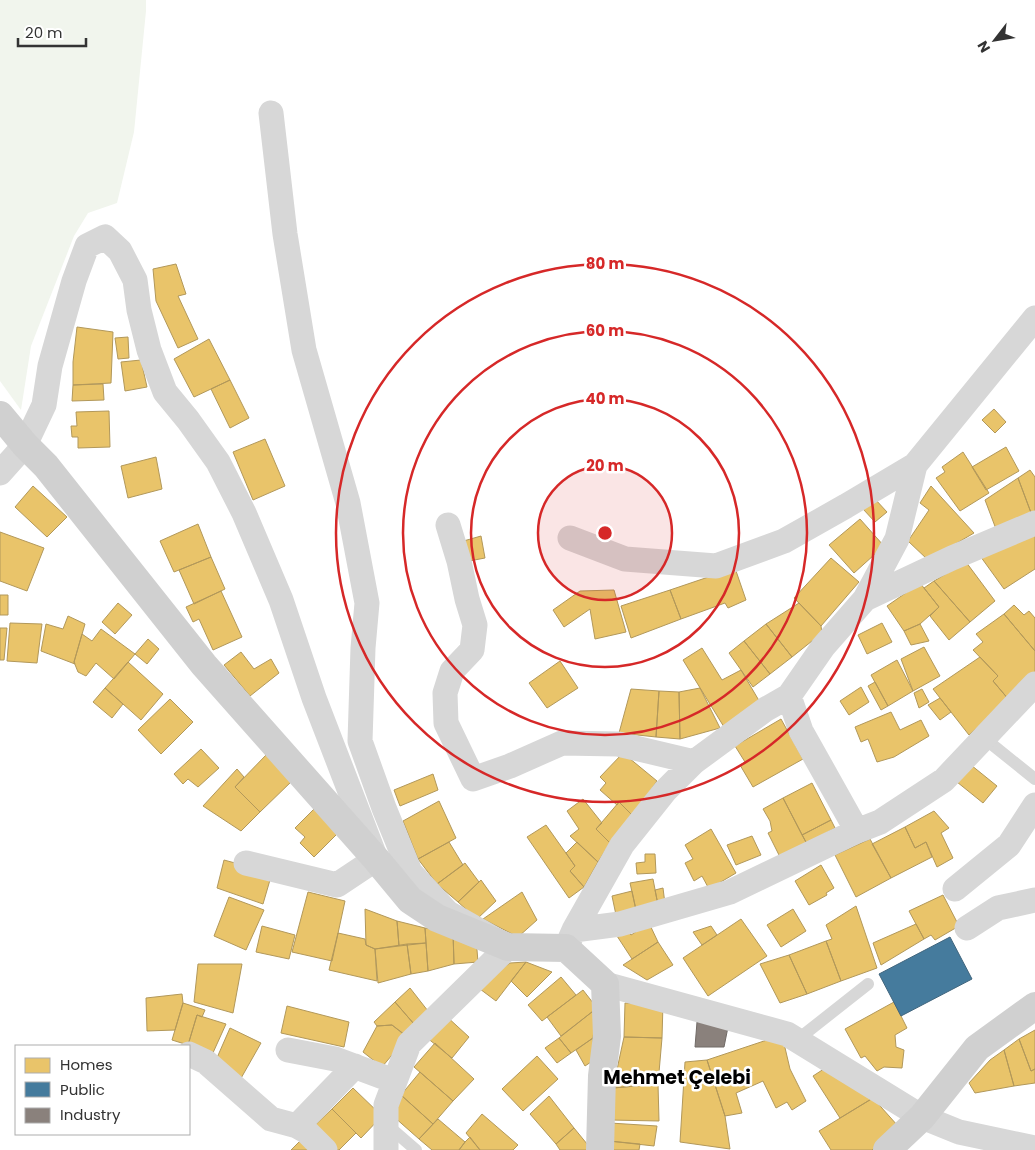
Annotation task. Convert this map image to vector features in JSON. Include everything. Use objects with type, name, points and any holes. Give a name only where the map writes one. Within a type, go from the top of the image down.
[{"type":"main road","points":[[0,414],[25,446],[46,466],[204,665],[410,900],[437,918],[508,947],[570,939],[605,984],[607,1036],[602,1076],[600,1150]]},
{"type":"main road","points":[[887,1150],[922,1118],[977,1048],[1035,1006]]},
{"type":"street","points":[[271,113],[285,234],[304,350],[348,503],[367,603],[363,648],[360,741],[410,872],[448,914],[508,947],[409,1044],[386,1105],[386,1150]]},
{"type":"street","points":[[0,473],[25,446],[44,405],[50,366],[74,281],[87,246],[105,237],[120,251],[135,280],[139,310],[149,350],[165,392],[218,462],[244,513],[282,600],[314,698],[376,859],[337,885],[246,862]]},
{"type":"street","points":[[570,538],[625,558],[716,566],[784,541],[915,465],[1035,318]]},
{"type":"street","points":[[570,939],[622,845],[664,791],[694,762],[788,696],[823,647],[865,599],[897,539],[915,465]]},
{"type":"street","points":[[865,599],[952,558],[1035,523]]},
{"type":"street","points":[[448,525],[459,561],[474,625],[472,650],[452,670],[445,693],[446,723],[473,779],[510,766],[562,743],[618,744],[694,762]]},
{"type":"street","points":[[570,939],[730,892],[880,822],[944,780],[1035,684]]},
{"type":"street","points":[[788,696],[800,731],[858,831]]},
{"type":"street","points":[[955,890],[1009,845],[1035,805]]},
{"type":"street","points":[[967,928],[998,908],[1035,900]]},
{"type":"street","points":[[605,984],[787,1034],[922,1118],[959,1132],[1035,1148]]},
{"type":"street","points":[[288,1050],[336,1059],[394,1081]]},
{"type":"street","points":[[190,1054],[206,1062],[271,1119],[297,1126],[306,1131],[325,1150]]},
{"type":"street","points":[[297,1126],[355,1066]]},
{"type":"lane","points":[[984,738],[1035,779]]},
{"type":"lane","points":[[797,1040],[868,984]]},
{"type":"lane","points":[[386,1124],[416,1150]]},
{"type":"shaded area","points":[[0,0],[146,0],[134,132],[117,203],[88,213],[74,236],[31,346],[21,410],[0,381]]},
{"type":"building: Homes","points":[[176,264],[186,294],[178,296],[198,339],[178,348],[156,301],[153,269]]},
{"type":"building: Homes","points":[[77,327],[113,332],[111,383],[73,385],[73,362]]},
{"type":"building: Homes","points":[[128,337],[129,358],[118,359],[115,338]]},
{"type":"building: Homes","points":[[209,339],[230,380],[194,397],[174,359]]},
{"type":"building: Homes","points":[[141,360],[147,387],[125,391],[121,362]]},
{"type":"building: Homes","points":[[230,380],[249,418],[230,428],[211,389]]},
{"type":"building: Homes","points":[[103,384],[104,400],[72,401],[73,385]]},
{"type":"building: Homes","points":[[994,409],[1006,422],[995,433],[982,420]]},
{"type":"building: Homes","points":[[109,411],[110,447],[78,448],[78,437],[72,437],[71,426],[77,426],[76,412]]},
{"type":"building: Homes","points":[[265,439],[285,486],[253,500],[233,452]]},
{"type":"building: Homes","points":[[1006,447],[1019,471],[986,490],[972,467]]},
{"type":"building: Homes","points":[[963,452],[989,493],[960,511],[936,478],[945,472],[942,467]]},
{"type":"building: Homes","points":[[156,457],[162,489],[128,498],[121,466]]},
{"type":"building: Homes","points":[[1030,470],[1035,477],[1035,517],[1033,518],[1018,478]]},
{"type":"building: Homes","points":[[1018,478],[1033,518],[996,529],[985,500]]},
{"type":"building: Homes","points":[[33,486],[67,517],[47,537],[15,507]]},
{"type":"building: Homes","points":[[931,486],[974,533],[928,560],[908,541],[929,510],[920,503]]},
{"type":"building: Homes","points":[[875,499],[887,512],[875,522],[863,509]]},
{"type":"building: Homes","points":[[860,519],[884,546],[854,573],[829,545]]},
{"type":"building: Homes","points":[[198,524],[211,557],[174,572],[160,541]]},
{"type":"building: Homes","points":[[0,532],[44,548],[27,591],[0,581]]},
{"type":"building: Homes","points":[[1035,534],[1035,569],[1004,589],[978,553]]},
{"type":"building: Homes","points":[[481,536],[485,558],[464,562],[460,542]]},
{"type":"building: Homes","points":[[211,557],[225,589],[194,604],[179,570]]},
{"type":"building: Homes","points":[[831,558],[859,582],[821,626],[794,598]]},
{"type":"building: Homes","points":[[966,562],[995,601],[970,622],[934,581]]},
{"type":"building: Homes","points":[[735,568],[746,600],[728,608],[725,603],[681,619],[670,590]]},
{"type":"building: Homes","points":[[934,581],[970,622],[949,640],[930,616],[939,607],[924,588]]},
{"type":"building: Homes","points":[[920,583],[939,607],[920,624],[904,631],[887,606]]},
{"type":"building: Homes","points":[[614,590],[626,632],[595,639],[590,609],[564,627],[553,610],[580,591]]},
{"type":"building: Homes","points":[[670,590],[681,619],[631,638],[621,606]]},
{"type":"building: Homes","points":[[221,591],[242,637],[213,650],[199,619],[193,622],[186,607]]},
{"type":"building: Homes","points":[[0,595],[8,595],[8,615],[0,615]]},
{"type":"building: Homes","points":[[118,603],[132,615],[115,634],[102,622]]},
{"type":"building: Homes","points":[[799,603],[821,626],[822,633],[792,657],[766,624]]},
{"type":"building: Homes","points":[[1014,605],[1024,615],[1029,611],[1035,618],[1035,651],[1004,614]]},
{"type":"building: Homes","points":[[1004,614],[1035,651],[1035,674],[1010,701],[993,681],[998,676],[973,650],[983,642],[976,634]]},
{"type":"building: Homes","points":[[68,616],[85,624],[75,664],[41,651],[46,624],[63,629]]},
{"type":"building: Homes","points":[[10,623],[42,624],[37,663],[7,661]]},
{"type":"building: Homes","points":[[882,623],[892,642],[867,654],[858,635]]},
{"type":"building: Homes","points":[[766,624],[792,657],[770,674],[744,641]]},
{"type":"building: Homes","points":[[920,624],[929,641],[911,645],[904,631]]},
{"type":"building: Homes","points":[[0,628],[7,628],[4,660],[0,660]]},
{"type":"building: Homes","points":[[101,629],[135,654],[114,679],[96,663],[86,676],[78,672],[74,662],[82,634],[92,641]]},
{"type":"building: Homes","points":[[148,639],[159,649],[147,664],[135,654]]},
{"type":"building: Homes","points":[[744,641],[770,674],[753,687],[729,653]]},
{"type":"building: Homes","points":[[924,647],[940,676],[913,691],[901,659]]},
{"type":"building: Homes","points":[[702,648],[722,680],[741,670],[761,704],[724,727],[683,660]]},
{"type":"building: Homes","points":[[241,652],[254,669],[271,659],[279,673],[250,696],[224,665]]},
{"type":"building: Homes","points":[[980,657],[998,676],[993,681],[1009,700],[969,735],[933,689]]},
{"type":"building: Homes","points":[[897,660],[913,691],[888,706],[871,675]]},
{"type":"building: Homes","points":[[560,661],[578,688],[547,708],[529,683]]},
{"type":"building: Homes","points":[[128,662],[163,694],[141,720],[105,688]]},
{"type":"building: Homes","points":[[875,682],[888,706],[881,710],[868,686]]},
{"type":"building: Homes","points":[[861,687],[869,702],[849,715],[840,701]]},
{"type":"building: Homes","points":[[105,688],[123,704],[112,718],[93,702]]},
{"type":"building: Homes","points":[[700,688],[720,728],[680,739],[679,692]]},
{"type":"building: Homes","points":[[631,689],[659,691],[656,737],[619,733]]},
{"type":"building: Homes","points":[[922,689],[929,702],[919,708],[914,693]]},
{"type":"building: Homes","points":[[659,691],[679,692],[680,739],[656,737]]},
{"type":"building: Homes","points":[[940,698],[951,712],[940,720],[928,705]]},
{"type":"building: Homes","points":[[170,699],[193,722],[161,754],[138,730]]},
{"type":"building: Homes","points":[[891,712],[900,730],[921,720],[929,736],[894,757],[877,762],[868,739],[861,742],[855,727]]},
{"type":"building: Homes","points":[[781,719],[803,759],[753,787],[740,765],[745,762],[735,746]]},
{"type":"building: Homes","points":[[201,749],[219,768],[198,787],[188,779],[183,784],[174,774]]},
{"type":"building: Homes","points":[[623,753],[657,781],[633,816],[619,802],[617,805],[600,790],[606,783],[600,777]]},
{"type":"building: Homes","points":[[267,754],[293,780],[260,812],[235,787]]},
{"type":"building: Homes","points":[[971,765],[997,786],[983,803],[957,782]]},
{"type":"building: Homes","points":[[237,769],[244,777],[235,787],[260,812],[241,831],[203,806]]},
{"type":"building: Homes","points":[[433,774],[438,790],[400,806],[394,790]]},
{"type":"building: Homes","points":[[812,783],[831,820],[802,835],[783,798]]},
{"type":"building: Homes","points":[[783,798],[807,844],[780,857],[768,833],[772,831],[770,821],[763,809]]},
{"type":"building: Homes","points":[[583,799],[602,823],[596,829],[610,843],[598,862],[570,836],[579,829],[567,811]]},
{"type":"building: Homes","points":[[439,801],[456,838],[418,859],[403,821]]},
{"type":"building: Homes","points":[[619,802],[633,816],[610,843],[596,829]]},
{"type":"building: Homes","points":[[317,806],[341,830],[314,857],[300,843],[305,837],[295,828]]},
{"type":"building: Homes","points":[[934,811],[949,828],[941,833],[953,858],[937,867],[926,842],[915,848],[905,827]]},
{"type":"building: Homes","points":[[831,820],[835,828],[807,844],[802,835]]},
{"type":"building: Homes","points":[[546,825],[575,866],[570,871],[584,887],[569,898],[527,837]]},
{"type":"building: Homes","points":[[905,827],[915,848],[926,842],[932,857],[891,878],[872,844]]},
{"type":"building: Homes","points":[[711,829],[736,873],[709,889],[702,876],[694,881],[685,863],[693,859],[685,845]]},
{"type":"building: Homes","points":[[752,836],[761,855],[736,865],[727,845]]},
{"type":"building: Homes","points":[[870,839],[891,878],[856,897],[835,855]]},
{"type":"building: Homes","points":[[449,842],[463,865],[437,884],[418,859]]},
{"type":"building: Homes","points":[[577,842],[598,862],[584,887],[570,871],[575,866],[566,853]]},
{"type":"building: Homes","points":[[645,854],[655,854],[656,873],[637,874],[636,863],[645,862]]},
{"type":"building: Homes","points":[[224,860],[272,873],[263,904],[217,888]]},
{"type":"building: Homes","points":[[465,863],[479,882],[458,902],[437,884]]},
{"type":"building: Homes","points":[[821,865],[834,888],[826,893],[827,895],[809,905],[795,881]]},
{"type":"building: Homes","points":[[653,879],[658,905],[636,910],[630,883]]},
{"type":"building: Homes","points":[[481,880],[496,901],[477,919],[458,902]]},
{"type":"building: Homes","points":[[663,888],[665,904],[658,905],[655,890]]},
{"type":"building: Homes","points":[[632,891],[636,910],[616,915],[612,896]]},
{"type":"building: Homes","points":[[308,892],[345,901],[332,961],[292,952]]},
{"type":"building: Homes","points":[[522,892],[537,920],[518,937],[483,919]]},
{"type":"building: Homes","points":[[943,895],[959,926],[935,940],[931,935],[924,939],[909,911]]},
{"type":"building: Homes","points":[[229,897],[264,910],[246,950],[214,936]]},
{"type":"building: Homes","points":[[856,906],[877,968],[841,981],[826,941],[832,939],[826,925]]},
{"type":"building: Homes","points":[[365,909],[397,921],[399,946],[375,949],[366,945]]},
{"type":"building: Homes","points":[[793,909],[806,931],[781,947],[767,925]]},
{"type":"building: Homes","points":[[741,919],[767,956],[708,996],[683,958]]},
{"type":"building: Homes","points":[[397,921],[425,928],[426,943],[399,946]]},
{"type":"building: Homes","points":[[649,923],[658,942],[632,959],[617,936],[627,930],[631,935]]},
{"type":"building: Homes","points":[[916,924],[924,939],[881,965],[873,943]]},
{"type":"building: Homes","points":[[262,926],[295,935],[289,959],[256,952]]},
{"type":"building: Homes","points":[[711,926],[717,935],[702,945],[693,932]]},
{"type":"building: Homes","points":[[425,928],[453,932],[454,964],[428,971]]},
{"type":"building: Homes","points":[[453,932],[476,938],[478,962],[454,964]]},
{"type":"building: Homes","points":[[338,933],[365,939],[366,945],[375,949],[377,981],[329,970]]},
{"type":"building: Homes","points":[[826,941],[841,981],[807,994],[789,955]]},
{"type":"building: Homes","points":[[658,942],[673,965],[647,980],[623,965]]},
{"type":"building: Homes","points":[[426,943],[428,971],[411,974],[407,944]]},
{"type":"building: Homes","points":[[407,944],[411,974],[378,983],[375,949]]},
{"type":"building: Homes","points":[[789,955],[807,994],[780,1003],[760,964]]},
{"type":"building: Homes","points":[[526,962],[496,1001],[476,986],[510,963]]},
{"type":"building: Homes","points":[[526,962],[552,972],[527,997],[511,981]]},
{"type":"building: Homes","points":[[198,964],[242,964],[233,1013],[194,1002]]},
{"type":"building: Homes","points":[[561,977],[576,995],[542,1021],[528,1005]]},
{"type":"building: Homes","points":[[410,988],[428,1011],[414,1024],[395,1002]]},
{"type":"building: Homes","points":[[583,990],[597,1008],[561,1036],[547,1017]]},
{"type":"building: Homes","points":[[182,994],[183,1003],[175,1030],[147,1031],[146,998]]},
{"type":"building: Homes","points":[[395,1002],[414,1024],[404,1034],[392,1025],[377,1026],[374,1022]]},
{"type":"building: Homes","points":[[894,1002],[907,1028],[895,1035],[896,1047],[904,1050],[902,1068],[884,1067],[877,1071],[865,1056],[861,1058],[845,1029]]},
{"type":"building: Homes","points":[[183,1003],[205,1010],[202,1017],[197,1015],[188,1045],[172,1040]]},
{"type":"building: Homes","points":[[625,1003],[663,1004],[662,1038],[624,1037]]},
{"type":"building: Homes","points":[[287,1006],[349,1022],[344,1047],[281,1033]]},
{"type":"building: Homes","points":[[597,1008],[593,1038],[571,1053],[559,1038]]},
{"type":"building: Homes","points":[[197,1015],[226,1024],[212,1055],[188,1045]]},
{"type":"building: Homes","points":[[445,1015],[469,1037],[452,1058],[426,1037]]},
{"type":"building: Homes","points":[[392,1025],[407,1037],[382,1067],[363,1052],[377,1026]]},
{"type":"building: Homes","points":[[230,1028],[261,1043],[240,1080],[216,1060]]},
{"type":"building: Homes","points":[[1035,1030],[1035,1069],[1031,1071],[1019,1039]]},
{"type":"building: Homes","points":[[782,1035],[790,1069],[806,1101],[792,1110],[787,1102],[776,1108],[763,1081],[736,1093],[742,1113],[725,1116],[707,1060]]},
{"type":"building: Homes","points":[[624,1037],[662,1038],[658,1084],[613,1088]]},
{"type":"building: Homes","points":[[559,1038],[571,1053],[557,1063],[545,1048]]},
{"type":"building: Homes","points":[[593,1038],[594,1060],[585,1066],[576,1050]]},
{"type":"building: Homes","points":[[1019,1039],[1031,1071],[1035,1069],[1035,1083],[1014,1086],[1004,1050]]},
{"type":"building: Homes","points":[[435,1043],[474,1079],[453,1101],[414,1067]]},
{"type":"building: Homes","points":[[1004,1050],[1014,1086],[975,1093],[969,1083],[990,1060]]},
{"type":"building: Homes","points":[[537,1056],[558,1079],[523,1111],[502,1089]]},
{"type":"building: Homes","points":[[707,1060],[725,1116],[730,1149],[680,1142],[685,1062]]},
{"type":"building: Homes","points":[[830,1065],[873,1098],[840,1118],[813,1076]]},
{"type":"building: Homes","points":[[420,1072],[453,1101],[433,1124],[401,1095]]},
{"type":"building: Homes","points":[[658,1084],[659,1121],[610,1120],[613,1088]]},
{"type":"building: Homes","points":[[353,1088],[382,1116],[361,1138],[332,1109]]},
{"type":"building: Homes","points":[[401,1095],[433,1124],[419,1139],[393,1116]]},
{"type":"building: Homes","points":[[549,1096],[574,1128],[556,1144],[530,1114]]},
{"type":"building: Homes","points":[[873,1098],[898,1126],[872,1150],[831,1150],[819,1131]]},
{"type":"building: Homes","points":[[332,1109],[356,1133],[339,1150],[333,1150],[312,1128]]},
{"type":"building: Homes","points":[[482,1114],[518,1145],[513,1150],[480,1150],[466,1133]]},
{"type":"building: Homes","points":[[438,1119],[465,1142],[459,1150],[432,1150],[419,1139]]},
{"type":"building: Homes","points":[[610,1123],[657,1126],[654,1146],[609,1141]]},
{"type":"building: Homes","points":[[574,1128],[592,1150],[560,1150],[556,1144]]},
{"type":"building: Homes","points":[[305,1136],[320,1150],[291,1150]]},
{"type":"building: Homes","points":[[470,1137],[480,1150],[459,1150],[465,1142]]},
{"type":"building: Homes","points":[[609,1141],[640,1144],[639,1150],[609,1150]]},
{"type":"building: Public","points":[[950,937],[972,979],[901,1016],[879,974]]},
{"type":"building: Industry","points":[[697,1022],[728,1027],[724,1047],[695,1047]]},
{"type":"district","name":"Mehmet Çelebi","points":[[677,1077]]}]
